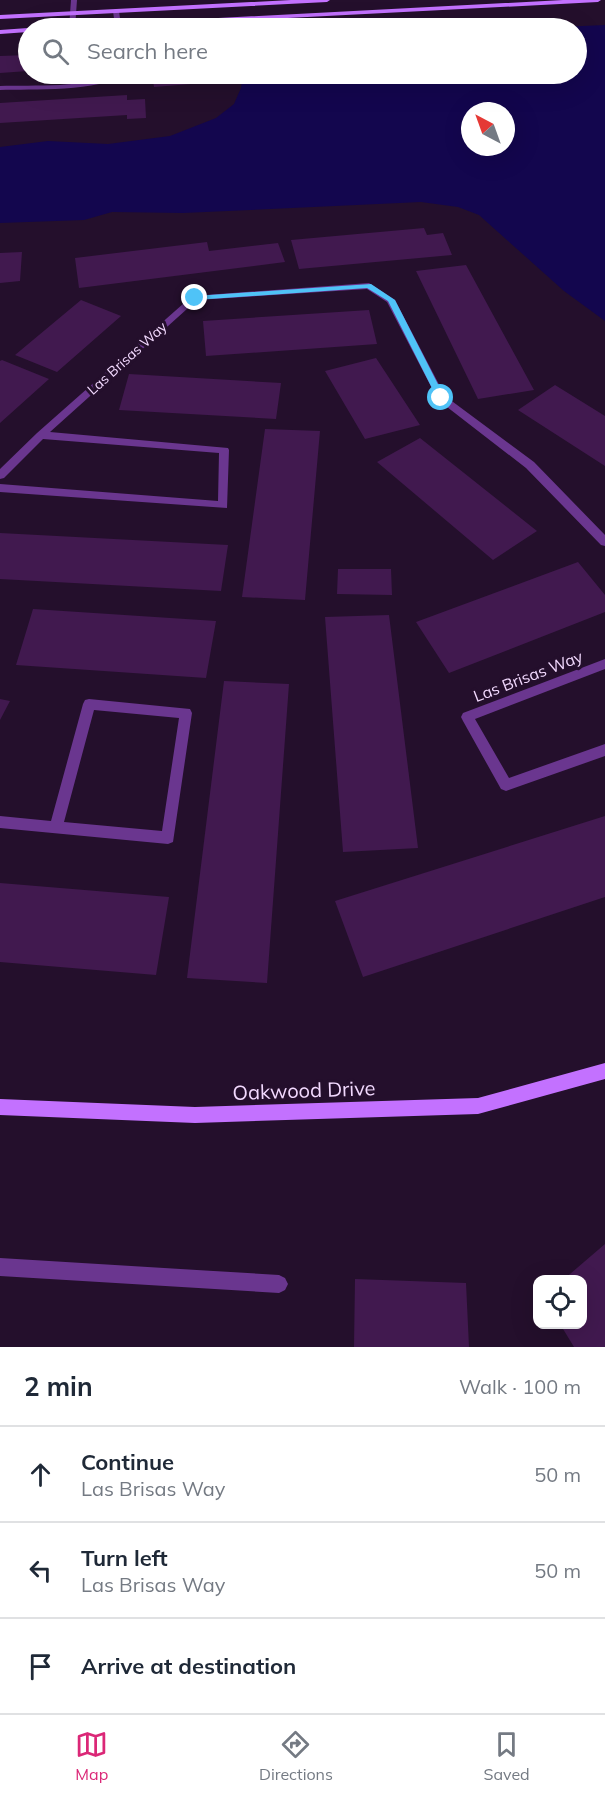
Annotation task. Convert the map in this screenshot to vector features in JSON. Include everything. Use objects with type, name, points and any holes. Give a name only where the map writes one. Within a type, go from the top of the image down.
[{"type":"main road","points":[[0,17],[327,0]]},
{"type":"main road","points":[[278,18],[598,0]]},
{"type":"main road","points":[[0,32],[18,31]]},
{"type":"main road","name":"Oakwood Drive","points":[[0,1107],[195,1115],[478,1106],[605,1071]]},
{"type":"street","points":[[73,18],[74,0]]},
{"type":"street","points":[[117,11],[117,18]]},
{"type":"street","points":[[0,88],[65,84]]},
{"type":"street","name":"Las Brisas Way","points":[[0,475],[41,435],[195,298],[369,286],[391,300],[441,398],[530,465],[605,542]]},
{"type":"street","points":[[0,488],[223,505],[224,450],[41,435]]},
{"type":"street","name":"Las Brisas Way","points":[[605,664],[466,717],[507,785],[605,750]]},
{"type":"street","points":[[0,822],[168,838],[186,712],[90,704],[56,827]]},
{"type":"street","points":[[0,1267],[279,1284]]},
{"type":"shaded area","points":[[605,25],[605,321],[564,291],[479,215],[458,207],[421,202],[183,213],[112,212],[84,220],[0,223],[0,147],[48,141],[108,144],[170,136],[216,118],[234,104],[242,84],[587,84],[587,26]]},
{"type":"building","points":[[18,55],[18,72],[0,73],[0,56]]},
{"type":"building","points":[[154,84],[191,84],[154,87]]},
{"type":"building","points":[[127,95],[127,100],[145,99],[146,118],[127,119],[127,115],[0,123],[0,103]]},
{"type":"building","points":[[424,228],[427,235],[443,233],[452,255],[299,269],[291,240]]},
{"type":"building","points":[[207,242],[209,251],[278,243],[285,262],[79,288],[75,258]]},
{"type":"building","points":[[22,252],[20,281],[0,283],[0,253]]},
{"type":"building","points":[[466,265],[534,390],[478,399],[416,271]]},
{"type":"building","points":[[81,300],[121,316],[57,372],[15,355]]},
{"type":"building","points":[[369,310],[377,344],[206,356],[203,321]]},
{"type":"building","points":[[376,358],[420,425],[365,439],[325,371]]},
{"type":"building","points":[[0,361],[49,379],[0,423]]},
{"type":"building","points":[[129,374],[281,383],[276,419],[119,410]]},
{"type":"building","points":[[555,385],[605,416],[605,466],[518,410]]},
{"type":"building","points":[[265,429],[320,431],[305,600],[242,597]]},
{"type":"building","points":[[420,438],[537,531],[493,560],[377,462]]},
{"type":"building","points":[[0,533],[228,545],[221,591],[0,579]]},
{"type":"building","points":[[578,562],[605,595],[605,612],[449,673],[416,622]]},
{"type":"building","points":[[338,569],[391,569],[392,595],[337,594]]},
{"type":"building","points":[[33,609],[216,621],[206,678],[16,665]]},
{"type":"building","points":[[389,615],[418,848],[343,852],[325,617]]},
{"type":"building","points":[[224,681],[289,684],[267,983],[187,978]]},
{"type":"building","points":[[0,699],[10,701],[0,720]]},
{"type":"building","points":[[605,816],[605,897],[363,977],[335,901]]},
{"type":"building","points":[[0,883],[169,897],[156,975],[0,962]]},
{"type":"building","points":[[605,1244],[605,1347],[574,1347],[563,1329],[587,1329],[587,1275],[569,1275]]},
{"type":"building","points":[[355,1279],[466,1283],[469,1347],[354,1347]]},
{"type":"route","points":[[195,298],[369,286],[391,300],[441,398]]}]
